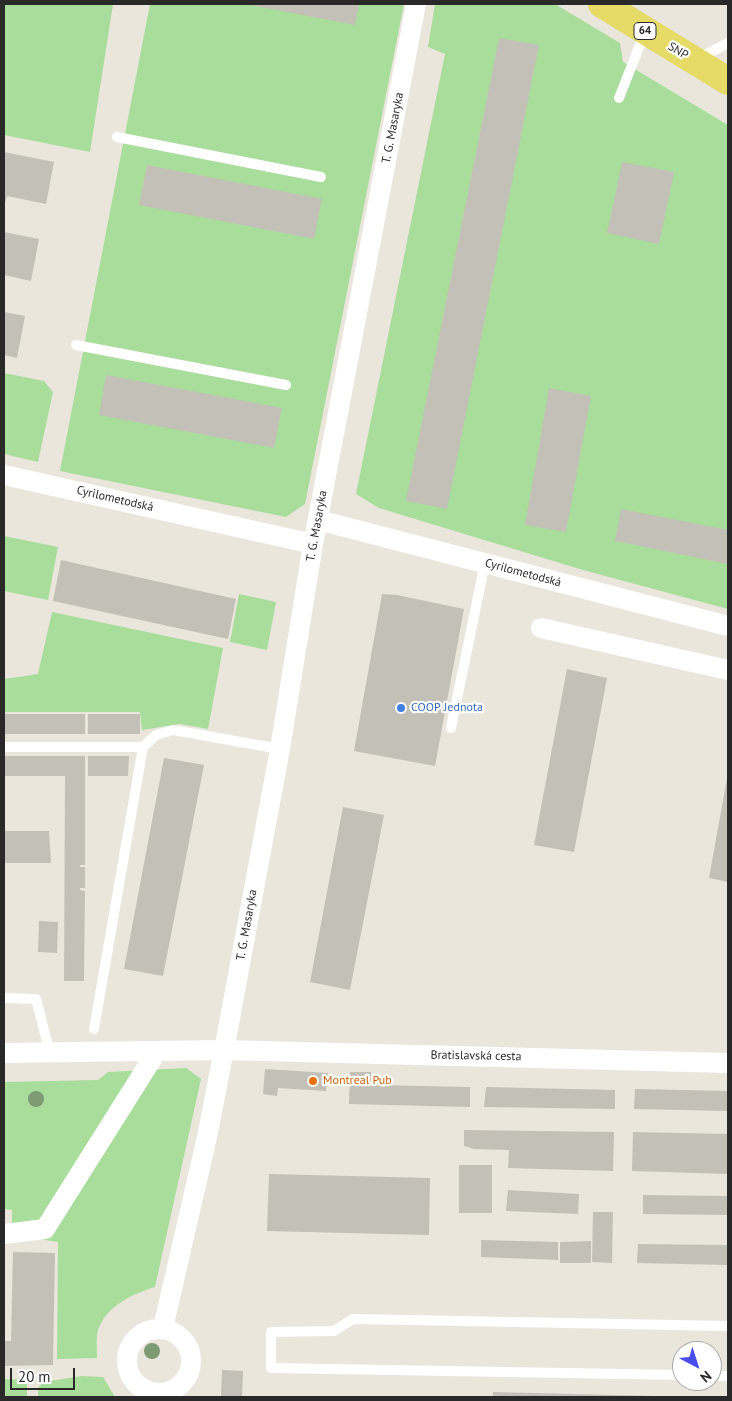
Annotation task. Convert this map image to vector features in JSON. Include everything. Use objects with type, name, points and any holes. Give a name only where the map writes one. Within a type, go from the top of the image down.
[{"type":"main road","name":"SNP","points":[[602,4],[728,81]]},
{"type":"street","name":"T. G. Masaryka","points":[[163,1328],[207,1137],[224,1050],[280,748],[313,544],[416,4]]},
{"type":"street","name":"Cyrilometodská","points":[[4,475],[313,544]]},
{"type":"street","name":"Cyrilometodská","points":[[318,520],[728,626]]},
{"type":"street","points":[[541,628],[728,670]]},
{"type":"street","name":"Bratislavská cesta","points":[[4,1053],[224,1050],[728,1063]]},
{"type":"street","points":[[4,1234],[45,1229],[157,1052]]},
{"type":"lane","points":[[619,98],[645,31]]},
{"type":"lane","points":[[689,57],[707,54],[728,44]]},
{"type":"lane","points":[[117,137],[321,177]]},
{"type":"lane","points":[[76,345],[286,385]]},
{"type":"lane","points":[[451,728],[485,563]]},
{"type":"lane","points":[[94,1029],[143,747],[156,735],[173,730],[280,748]]},
{"type":"lane","points":[[4,747],[143,747]]},
{"type":"lane","points":[[4,998],[36,998],[50,1053]]},
{"type":"lane","points":[[672,1375],[271,1368],[270,1332],[334,1331],[353,1319],[728,1326]]},
{"type":"green space","points":[[4,4],[113,4],[90,152],[4,135]]},
{"type":"green space","points":[[150,4],[404,4],[305,504],[286,517],[60,471]]},
{"type":"green space","points":[[435,4],[555,4],[620,43],[623,62],[728,125],[728,609],[583,570],[379,508],[356,494],[445,54],[428,47]]},
{"type":"green space","points":[[4,373],[44,381],[53,392],[38,462],[4,454]]},
{"type":"green space","points":[[4,536],[58,547],[48,600],[4,591]]},
{"type":"green space","points":[[239,594],[276,602],[267,650],[230,642]]},
{"type":"green space","points":[[52,612],[223,648],[208,729],[180,724],[142,730],[140,712],[4,712],[4,679],[38,674]]},
{"type":"green space","points":[[186,1068],[201,1079],[155,1287],[138,1293],[114,1307],[102,1321],[98,1330],[97,1358],[57,1359],[58,1242],[39,1239],[12,1227],[12,1210],[4,1209],[4,1082],[98,1080],[108,1072]]},
{"type":"green space","points":[[82,1376],[103,1377],[115,1397],[38,1397],[38,1388],[43,1382]]},
{"type":"green space","points":[[4,1379],[27,1380],[27,1397],[4,1397]]},
{"type":"building","points":[[245,4],[359,4],[355,25]]},
{"type":"building","points":[[499,38],[539,45],[447,509],[406,501]]},
{"type":"building","points":[[4,152],[54,162],[46,204],[7,196],[4,206]]},
{"type":"building","points":[[622,162],[674,172],[659,244],[607,233]]},
{"type":"building","points":[[147,165],[322,199],[314,239],[139,205]]},
{"type":"building","points":[[4,232],[39,239],[31,281],[4,275]]},
{"type":"building","points":[[4,312],[25,316],[17,358],[4,355]]},
{"type":"building","points":[[106,375],[282,408],[274,448],[99,415]]},
{"type":"building","points":[[549,388],[591,396],[566,532],[525,525]]},
{"type":"building","points":[[621,509],[728,530],[728,564],[615,541]]},
{"type":"building","points":[[61,560],[236,599],[228,639],[53,601]]},
{"type":"building","points":[[382,594],[397,595],[464,609],[435,766],[354,751]]},
{"type":"building","points":[[567,669],[607,678],[574,852],[534,845]]},
{"type":"building","points":[[4,714],[85,714],[85,734],[4,734]]},
{"type":"building","points":[[88,714],[140,714],[140,734],[88,734]]},
{"type":"building","points":[[4,756],[85,756],[85,865],[80,865],[80,867],[85,867],[85,888],[80,888],[80,890],[85,891],[84,981],[64,981],[65,776],[4,776]]},
{"type":"building","points":[[88,756],[129,756],[128,776],[88,776]]},
{"type":"building","points":[[164,758],[204,765],[163,976],[124,969]]},
{"type":"building","points":[[728,778],[728,882],[709,878]]},
{"type":"building","points":[[343,807],[384,815],[350,990],[310,982]]},
{"type":"building","points":[[4,831],[49,831],[51,863],[4,863]]},
{"type":"building","points":[[39,921],[58,922],[57,953],[38,952]]},
{"type":"building","points":[[265,1069],[328,1073],[326,1091],[278,1088],[277,1096],[263,1094]]},
{"type":"building","points":[[350,1072],[371,1072],[371,1085],[470,1087],[470,1107],[349,1104]]},
{"type":"building","points":[[486,1087],[615,1090],[615,1109],[484,1107]]},
{"type":"building","points":[[635,1089],[728,1091],[728,1111],[634,1109]]},
{"type":"building","points":[[464,1130],[614,1132],[613,1171],[508,1168],[509,1150],[474,1149],[464,1146]]},
{"type":"building","points":[[633,1132],[728,1134],[728,1174],[632,1171]]},
{"type":"building","points":[[459,1165],[492,1165],[492,1213],[459,1213]]},
{"type":"building","points":[[269,1174],[430,1178],[429,1235],[267,1231]]},
{"type":"building","points":[[508,1190],[579,1194],[578,1214],[506,1211]]},
{"type":"building","points":[[643,1195],[728,1196],[728,1215],[643,1214]]},
{"type":"building","points":[[593,1212],[613,1212],[612,1263],[592,1262]]},
{"type":"building","points":[[481,1240],[558,1242],[558,1260],[481,1257]]},
{"type":"building","points":[[591,1241],[591,1263],[560,1263],[560,1242]]},
{"type":"building","points":[[638,1244],[728,1245],[728,1265],[637,1263]]},
{"type":"building","points":[[13,1252],[55,1253],[53,1365],[4,1366],[4,1341],[11,1341]]},
{"type":"building","points":[[222,1370],[243,1371],[242,1397],[221,1397]]},
{"type":"building","points":[[493,1392],[656,1396],[656,1397],[493,1397]]},
{"type":"place","name":"COOP Jednota","points":[[401,708]]},
{"type":"place","name":"Montreal Pub","points":[[313,1081]]}]
